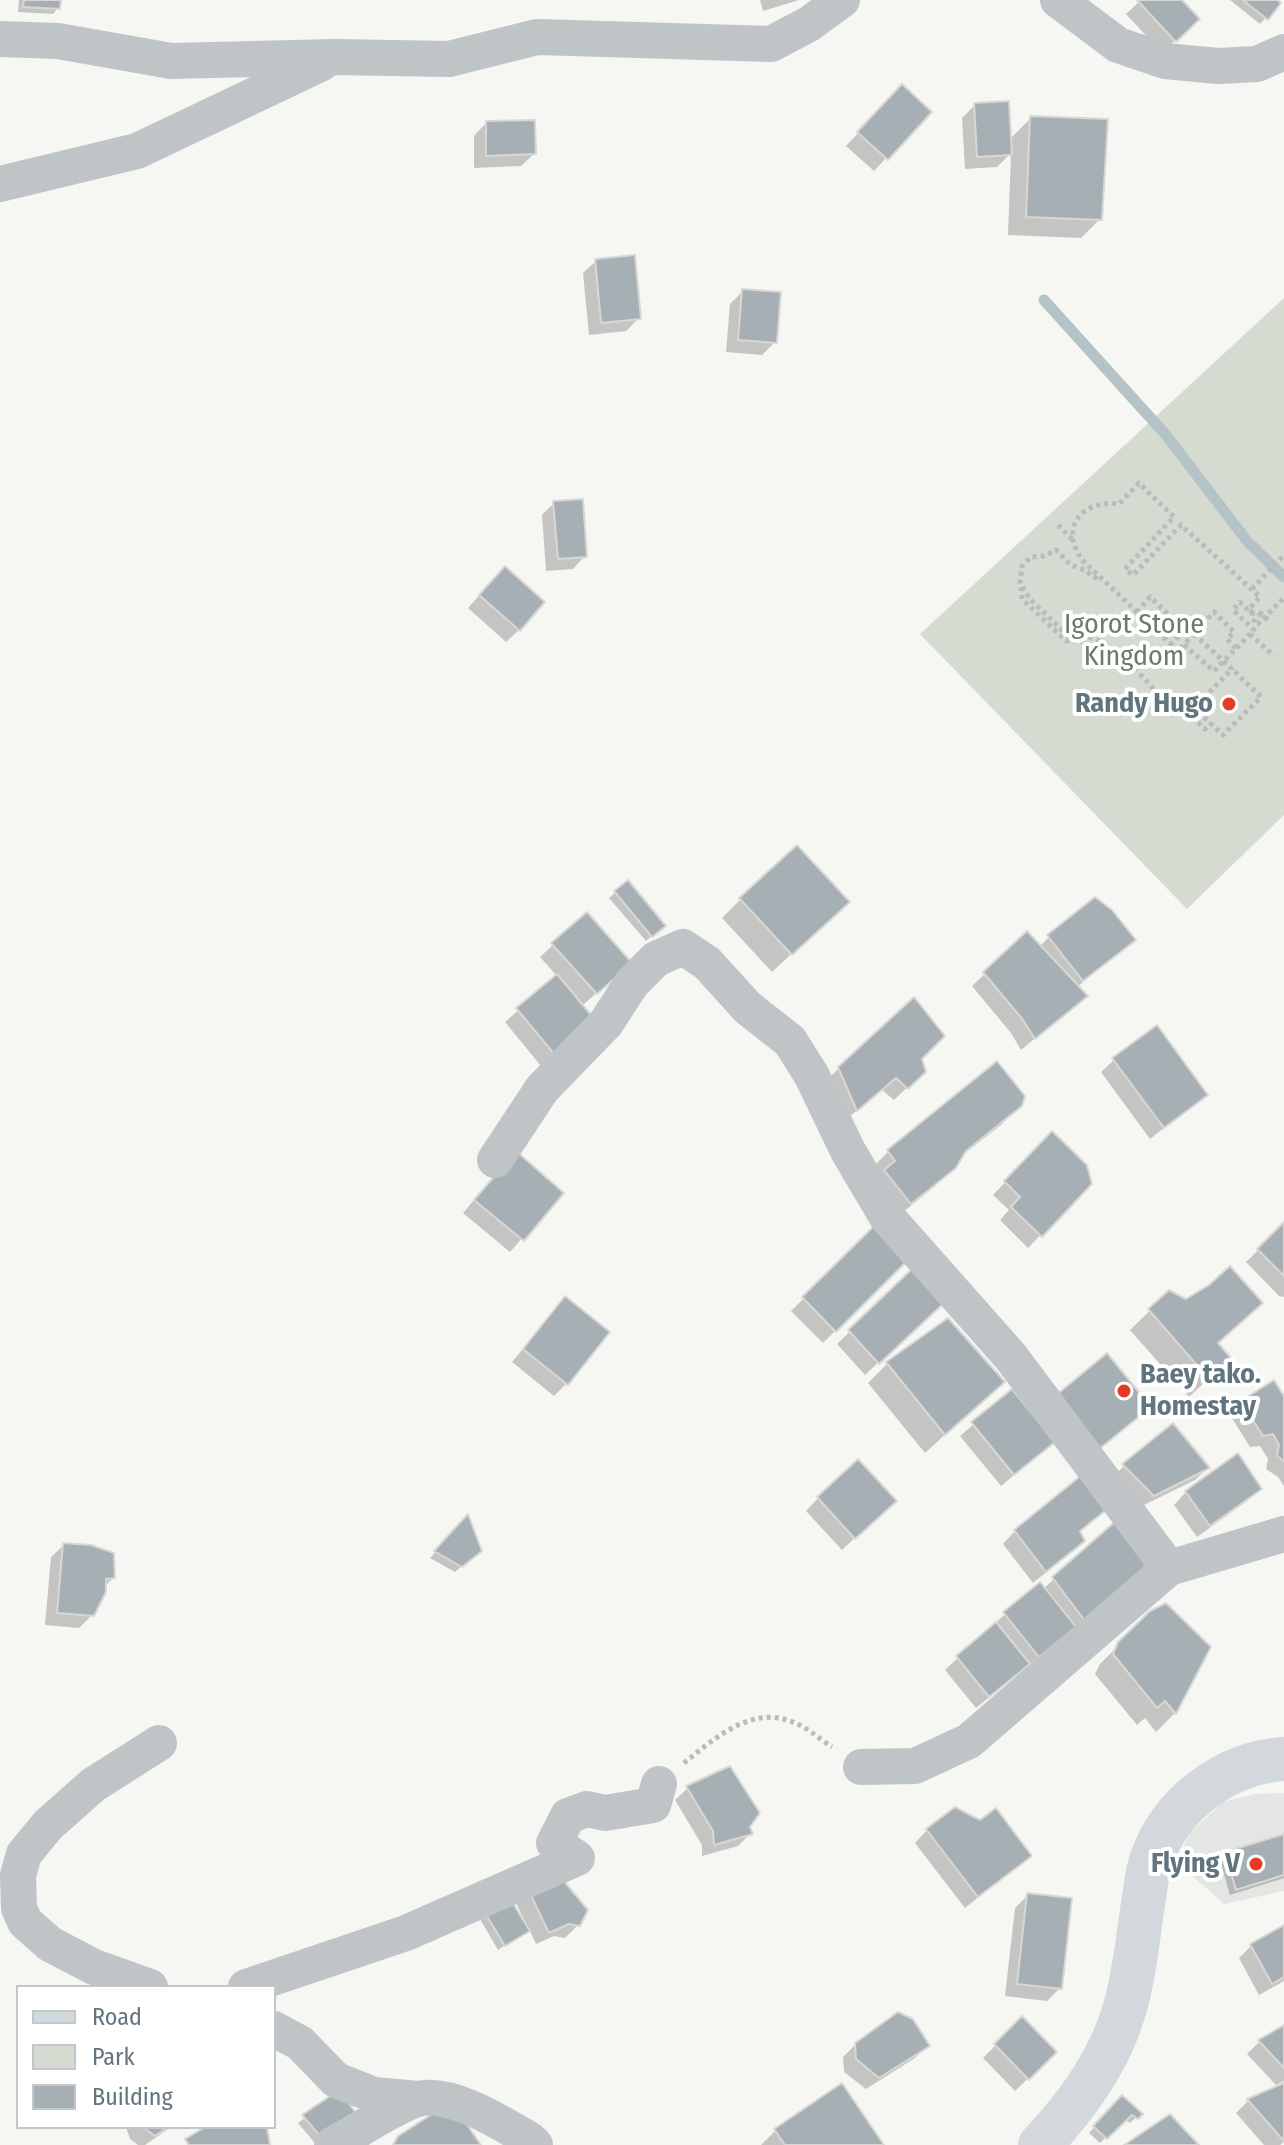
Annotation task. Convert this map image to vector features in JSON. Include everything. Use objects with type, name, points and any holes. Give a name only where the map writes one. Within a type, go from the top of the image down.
[{"type":"main road","points":[[1040,2145],[1070,2114],[1106,2056],[1124,2011],[1150,1862],[1162,1837],[1192,1798],[1207,1785],[1263,1760],[1284,1759]]},
{"type":"street","points":[[0,39],[58,41],[171,61],[335,57],[449,59],[537,37],[771,44],[809,24],[842,0]]},
{"type":"street","points":[[1058,0],[1118,45],[1165,61],[1218,66],[1257,64],[1284,52]]},
{"type":"street","points":[[0,184],[137,151],[335,57]]},
{"type":"street","points":[[495,1160],[542,1089],[606,1023],[632,983],[656,959],[683,947],[707,963],[748,1008],[790,1041],[887,1217],[1011,1357],[1169,1568]]},
{"type":"street","points":[[861,1767],[915,1766],[969,1741],[1169,1568],[1284,1534]]},
{"type":"street","points":[[144,1985],[94,1967],[50,1944],[25,1922],[19,1908],[18,1875],[24,1854],[48,1825],[93,1785],[159,1743]]},
{"type":"street","points":[[252,1985],[406,1933],[577,1858],[554,1843],[568,1816],[587,1809],[605,1813],[653,1805],[659,1784]]},
{"type":"street","points":[[276,2030],[300,2043],[336,2080],[374,2095],[456,2102],[492,2118],[535,2145]]},
{"type":"street","points":[[332,2145],[418,2099]]},
{"type":"path","points":[[1073,540],[1074,526],[1081,514],[1092,505],[1106,502],[1119,504],[1139,483],[1174,517],[1125,569],[1133,575],[1181,525],[1260,597],[1249,609],[1254,614]]},
{"type":"path","points":[[1058,525],[1073,540],[1080,558],[1178,651],[1214,612],[1234,632],[1227,639],[1236,648]]},
{"type":"path","points":[[1114,591],[1085,570],[1071,565],[1056,550],[1044,556],[1031,557],[1022,566],[1022,599],[1066,641],[1076,640],[1098,646],[1136,672],[1164,700],[1174,698],[1205,729],[1211,723]]},
{"type":"path","points":[[1252,589],[1284,555]]},
{"type":"path","points":[[1137,612],[1150,597],[1185,630],[1171,644]]},
{"type":"path","points":[[1262,616],[1284,598]]},
{"type":"path","points":[[1184,644],[1214,671],[1254,630],[1233,610],[1240,602],[1270,622]]},
{"type":"path","points":[[1157,631],[1171,617]]},
{"type":"path","points":[[1194,634],[1224,661],[1261,697],[1223,735],[1194,708],[1232,669]]},
{"type":"path","points":[[1250,634],[1274,656]]},
{"type":"path","points":[[659,1784],[720,1735],[761,1715],[795,1723],[861,1767]]},
{"type":"shaded area","points":[[1284,1793],[1284,1891],[1224,1904],[1179,1864],[1182,1849],[1191,1832],[1223,1802],[1255,1794]]},
{"type":"green space","name":"Igorot Stone Kingdom","points":[[1284,298],[1284,815],[1187,909],[920,634]]},
{"type":"building","points":[[24,0],[61,0],[60,9],[23,7]]},
{"type":"building","points":[[1137,0],[1182,0],[1200,19],[1176,42]]},
{"type":"building","points":[[1243,0],[1278,0],[1281,3],[1268,20]]},
{"type":"building","points":[[902,84],[932,112],[888,160],[857,132]]},
{"type":"building","points":[[1009,101],[1012,155],[977,157],[974,103]]},
{"type":"building","points":[[1030,116],[1108,119],[1102,220],[1026,217]]},
{"type":"building","points":[[535,120],[536,154],[486,156],[486,121]]},
{"type":"building","points":[[635,255],[641,319],[601,323],[595,259]]},
{"type":"building","points":[[742,289],[781,292],[777,343],[738,340]]},
{"type":"building","points":[[583,499],[587,557],[558,559],[553,501]]},
{"type":"building","points":[[505,566],[545,602],[520,631],[479,595]]},
{"type":"building","points":[[797,845],[850,902],[792,955],[739,898]]},
{"type":"building","points":[[628,880],[666,926],[652,937],[614,891]]},
{"type":"building","points":[[1095,897],[1112,910],[1136,940],[1083,981],[1047,935]]},
{"type":"building","points":[[587,912],[632,963],[597,994],[551,943]]},
{"type":"building","points":[[1027,931],[1088,996],[1035,1039],[983,972]]},
{"type":"building","points":[[557,974],[596,1021],[555,1055],[516,1008]]},
{"type":"building","points":[[914,997],[945,1036],[922,1059],[926,1072],[908,1089],[896,1078],[857,1111],[838,1067]]},
{"type":"building","points":[[1157,1025],[1208,1095],[1164,1128],[1112,1058]]},
{"type":"building","points":[[997,1061],[1025,1096],[1022,1106],[966,1151],[956,1168],[911,1204],[884,1170],[895,1161],[887,1150]]},
{"type":"building","points":[[1052,1131],[1087,1165],[1092,1184],[1042,1237],[1011,1207],[1020,1197],[1004,1181]]},
{"type":"building","points":[[516,1151],[564,1193],[524,1241],[474,1200]]},
{"type":"building","points":[[1284,1222],[1284,1276],[1257,1249]]},
{"type":"building","points":[[873,1227],[906,1262],[836,1332],[802,1297]]},
{"type":"building","points":[[1230,1266],[1263,1303],[1218,1343],[1232,1359],[1209,1379],[1148,1309],[1169,1290],[1186,1299],[1209,1285]]},
{"type":"building","points":[[912,1269],[944,1303],[879,1364],[848,1330]]},
{"type":"building","points":[[565,1296],[610,1332],[568,1385],[523,1349]]},
{"type":"building","points":[[948,1318],[1005,1382],[945,1435],[886,1362]]},
{"type":"building","points":[[1107,1353],[1151,1407],[1098,1450],[1055,1396]]},
{"type":"building","points":[[1274,1380],[1284,1396],[1284,1461],[1277,1456],[1279,1445],[1273,1434],[1263,1436],[1241,1401]]},
{"type":"building","points":[[1012,1389],[1055,1442],[1014,1475],[971,1422]]},
{"type":"building","points":[[1173,1423],[1210,1468],[1154,1496],[1122,1464]]},
{"type":"building","points":[[1238,1453],[1262,1489],[1210,1526],[1185,1491]]},
{"type":"building","points":[[858,1459],[897,1501],[855,1539],[817,1497]]},
{"type":"building","points":[[1083,1474],[1110,1507],[1080,1531],[1085,1541],[1046,1572],[1014,1530]]},
{"type":"building","points":[[468,1514],[482,1551],[462,1567],[434,1551]]},
{"type":"building","points":[[1117,1520],[1152,1561],[1085,1621],[1052,1577]]},
{"type":"building","points":[[63,1543],[91,1545],[114,1553],[115,1578],[106,1579],[106,1592],[94,1616],[57,1613]]},
{"type":"building","points":[[1040,1582],[1076,1627],[1039,1657],[1003,1612]]},
{"type":"building","points":[[1166,1603],[1211,1647],[1176,1714],[1165,1701],[1157,1708],[1113,1654],[1118,1642],[1150,1611]]},
{"type":"building","points":[[996,1622],[1030,1664],[989,1697],[956,1656]]},
{"type":"building","points":[[730,1766],[760,1813],[750,1827],[753,1834],[714,1845],[713,1831],[686,1786]]},
{"type":"building","points":[[955,1807],[980,1820],[996,1808],[1032,1856],[978,1897],[926,1829]]},
{"type":"building","name":"Flying V","points":[[1284,1834],[1284,1875],[1236,1890],[1225,1852]]},
{"type":"building","points":[[558,1874],[588,1910],[580,1926],[569,1924],[549,1933],[528,1889]]},
{"type":"building","points":[[1027,1893],[1072,1898],[1062,1989],[1017,1984]]},
{"type":"building","points":[[509,1897],[530,1931],[505,1946],[484,1911]]},
{"type":"building","points":[[1284,1925],[1284,1977],[1272,1984],[1250,1944]]},
{"type":"building","points":[[898,2012],[913,2019],[930,2046],[879,2078],[856,2059],[855,2043]]},
{"type":"building","points":[[1022,2016],[1057,2052],[1029,2080],[994,2044]]},
{"type":"building","points":[[1284,2025],[1284,2068],[1258,2040]]},
{"type":"building","points":[[842,2083],[884,2145],[785,2145],[774,2129]]},
{"type":"building","points":[[1284,2083],[1284,2139],[1283,2140],[1247,2099]]},
{"type":"building","points":[[339,2090],[358,2116],[321,2137],[302,2115]]},
{"type":"building","points":[[1122,2095],[1143,2114],[1138,2119],[1132,2115],[1107,2139],[1093,2126]]},
{"type":"building","points":[[437,2111],[461,2116],[481,2145],[393,2145],[398,2136]]},
{"type":"building","points":[[1170,2114],[1199,2145],[1124,2145]]},
{"type":"building","points":[[146,2129],[165,2129],[155,2136]]},
{"type":"building","points":[[202,2129],[267,2129],[270,2145],[189,2145],[185,2139]]},
{"type":"waterway","points":[[1044,300],[1166,435],[1247,541],[1284,577]]},
{"type":"place","name":"Randy Hugo","points":[[1229,704]]},
{"type":"place","name":"Baey tako. Homestay","points":[[1124,1391]]},
{"type":"place","name":"Flying V","points":[[1256,1864]]}]
